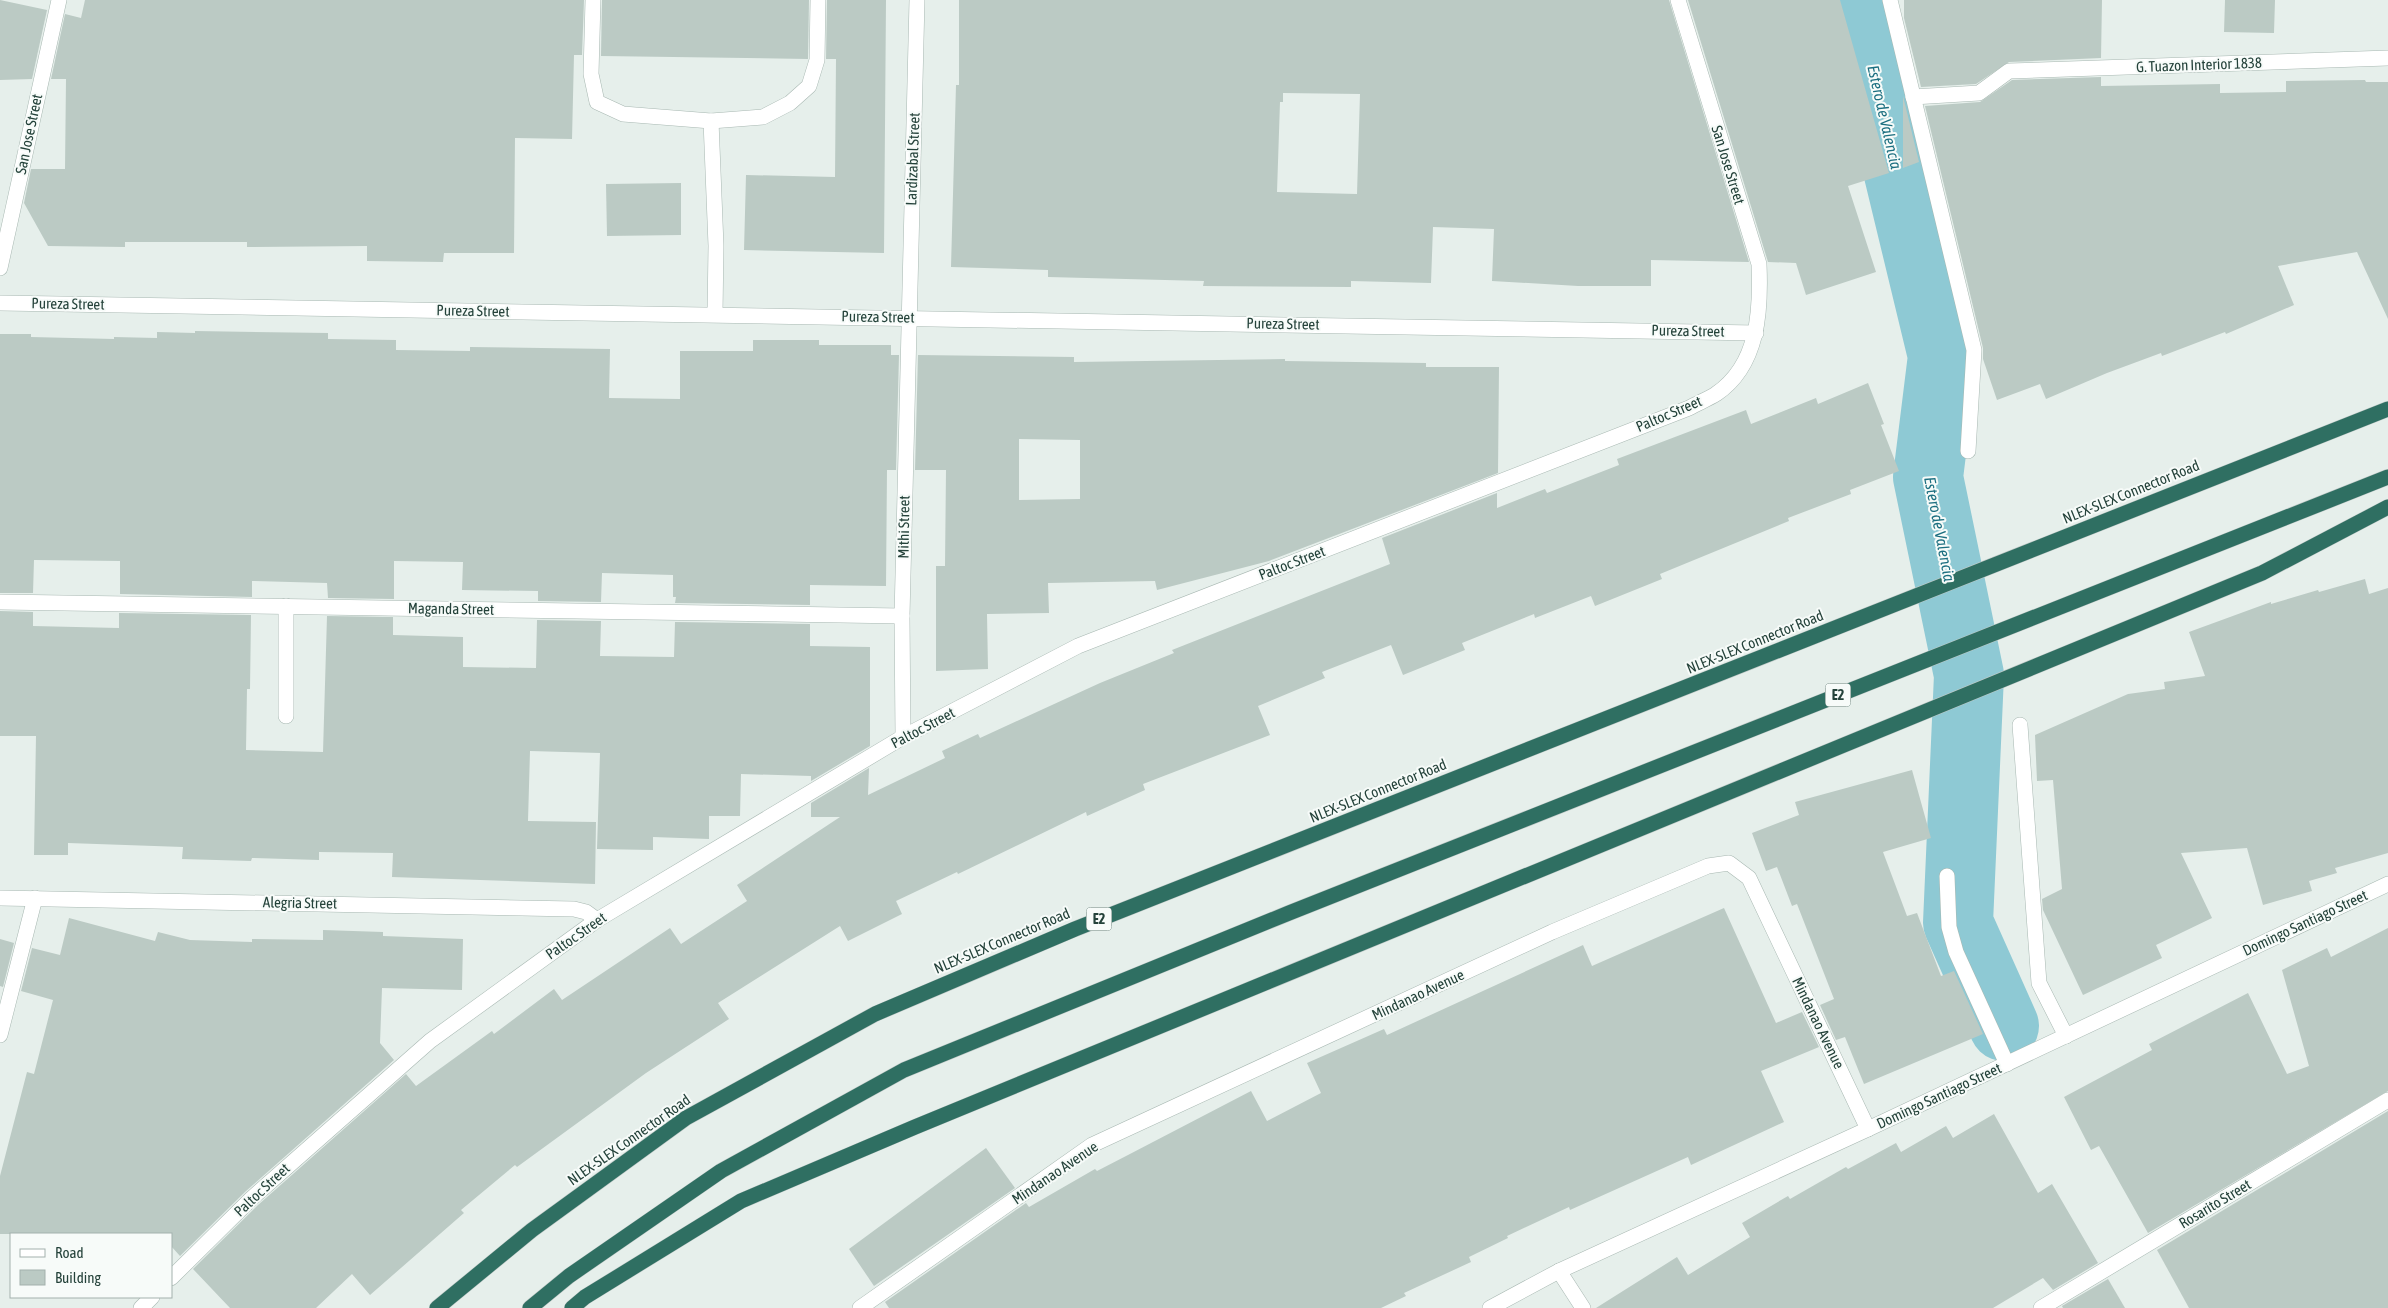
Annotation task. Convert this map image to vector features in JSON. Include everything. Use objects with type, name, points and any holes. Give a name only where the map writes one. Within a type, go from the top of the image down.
[{"type":"highway","name":"NLEX-SLEX Connector Road","points":[[437,1308],[532,1230],[686,1118],[875,1014],[1075,929],[2388,410]]},
{"type":"highway","name":"E2","points":[[530,1308],[569,1276],[721,1171],[904,1070],[1289,912],[2388,477]]},
{"type":"highway","points":[[572,1308],[741,1201],[2262,574],[2388,507]]},
{"type":"street","name":"San Jose Street","points":[[0,268],[59,0]]},
{"type":"street","points":[[593,0],[591,74],[597,102],[623,114],[712,121],[763,117],[790,103],[809,86],[817,60],[818,0]]},
{"type":"street","name":"Lardizabal Street","points":[[909,317],[917,0]]},
{"type":"street","name":"San Jose Street","points":[[1678,0],[1759,264],[1760,299],[1756,333]]},
{"type":"street","points":[[1890,0],[1974,350],[1968,451]]},
{"type":"street","name":"G. Tuazon Interior 1838","points":[[1913,96],[1979,93],[2009,72],[2388,58]]},
{"type":"street","points":[[712,121],[716,246],[715,314]]},
{"type":"street","name":"Pureza Street","points":[[0,303],[909,317],[1756,333]]},
{"type":"street","name":"Mithi Street","points":[[903,738],[902,616],[909,317]]},
{"type":"street","name":"Paltoc Street","points":[[172,1277],[252,1198],[430,1041],[597,920],[903,738],[1078,646],[1689,408],[1717,393],[1740,370],[1756,333]]},
{"type":"street","name":"Maganda Street","points":[[0,602],[902,616]]},
{"type":"street","points":[[286,606],[286,716]]},
{"type":"street","points":[[2020,725],[2039,982],[2066,1036]]},
{"type":"street","name":"Mindanao Avenue","points":[[860,1308],[1092,1146],[1552,932],[1708,866],[1729,863],[1749,878],[1868,1129]]},
{"type":"street","points":[[1947,876],[1949,927],[1956,952],[2007,1064]]},
{"type":"street","name":"Domingo Santiago Street","points":[[1490,1308],[1559,1271],[1868,1129],[2388,884]]},
{"type":"street","name":"Alegria Street","points":[[0,898],[565,908],[586,912],[597,920]]},
{"type":"street","points":[[0,1036],[35,898]]},
{"type":"street","name":"Rosarito Street","points":[[2041,1308],[2388,1100]]},
{"type":"street","points":[[1559,1271],[1583,1308]]},
{"type":"street","points":[[141,1308],[151,1298]]},
{"type":"building","points":[[0,0],[47,10],[32,79],[0,80]]},
{"type":"building","points":[[85,0],[584,0],[582,55],[574,55],[572,139],[515,138],[514,253],[444,253],[443,262],[367,261],[367,246],[247,247],[247,242],[125,242],[125,247],[48,246],[24,203],[31,169],[65,169],[66,79],[51,79],[65,14],[81,18]]},
{"type":"building","points":[[602,0],[809,0],[808,59],[601,56]]},
{"type":"building","points":[[827,0],[886,0],[884,253],[744,250],[746,175],[835,177],[836,59],[826,59]]},
{"type":"building","points":[[959,0],[1669,0],[1749,262],[1651,260],[1651,286],[1578,286],[1492,281],[1494,229],[1433,227],[1431,283],[1351,281],[1351,287],[1203,286],[1204,281],[1048,277],[1048,270],[951,267],[956,85],[959,85]],"holes":[[[1283,93],[1360,94],[1357,194],[1277,192],[1280,102],[1283,102]]]},
{"type":"building","points":[[1688,0],[1840,0],[1889,173],[1848,186],[1876,272],[1806,295],[1796,263],[1768,262]]},
{"type":"building","points":[[1904,0],[2102,0],[2101,58],[2009,62],[1976,84],[1921,87],[1904,18]]},
{"type":"building","points":[[2225,0],[2275,0],[2274,33],[2224,32]]},
{"type":"building","points":[[2101,77],[2101,86],[2220,84],[2220,93],[2286,92],[2286,81],[2365,80],[2366,82],[2388,82],[2388,319],[2357,252],[2278,266],[2294,305],[2226,334],[2225,332],[2162,356],[2161,353],[2046,399],[2040,384],[1997,400],[1983,359],[1983,348],[1925,106],[1980,102],[2012,80]]},
{"type":"building","points":[[1903,96],[1919,162],[1903,168]]},
{"type":"building","points":[[681,183],[681,235],[607,236],[606,184]]},
{"type":"building","points":[[195,331],[328,333],[328,339],[396,340],[396,350],[470,351],[470,347],[610,349],[609,398],[680,399],[680,351],[753,351],[753,340],[819,340],[819,345],[891,345],[891,355],[899,355],[896,470],[887,470],[886,586],[810,585],[810,605],[675,603],[676,597],[673,597],[673,575],[602,573],[601,602],[538,601],[538,591],[462,590],[463,562],[394,561],[394,599],[328,598],[327,583],[252,581],[252,597],[120,594],[120,561],[34,560],[33,593],[0,593],[0,334],[31,334],[31,337],[114,339],[114,337],[157,338],[157,332],[195,333]]},
{"type":"building","points":[[918,355],[1074,357],[1074,362],[1285,359],[1285,361],[1426,363],[1426,367],[1499,367],[1498,473],[1269,561],[1157,590],[1155,581],[1048,583],[1049,613],[987,614],[988,669],[936,671],[936,566],[945,566],[946,470],[915,470]],"holes":[[[1019,439],[1080,440],[1080,499],[1019,500]]]},
{"type":"building","points":[[1868,383],[1884,424],[1881,425],[1899,471],[1850,490],[1851,494],[1788,518],[1789,521],[1660,574],[1662,579],[1595,606],[1591,596],[1535,618],[1534,614],[1462,643],[1465,650],[1403,675],[1391,645],[1322,672],[1325,678],[1258,706],[1270,735],[1143,784],[1145,790],[1087,816],[1086,812],[958,874],[957,872],[896,901],[902,914],[848,941],[840,926],[718,1003],[729,1019],[646,1073],[517,1167],[515,1165],[461,1210],[464,1213],[370,1295],[352,1274],[316,1308],[230,1308],[193,1269],[258,1205],[406,1074],[416,1086],[492,1031],[494,1034],[554,989],[562,1000],[670,928],[681,944],[747,901],[737,885],[840,817],[811,817],[811,803],[869,768],[868,795],[945,758],[942,751],[978,734],[980,738],[1100,683],[1174,653],[1172,650],[1390,564],[1382,538],[1497,493],[1497,508],[1545,489],[1547,493],[1619,465],[1617,459],[1746,410],[1751,424],[1816,398],[1818,404]]},
{"type":"building","points":[[2365,579],[2369,594],[2388,588],[2388,853],[2335,868],[2337,873],[2309,881],[2312,891],[2263,905],[2247,848],[2181,853],[2212,918],[2156,945],[2162,958],[2083,995],[2043,910],[2042,899],[2062,889],[2053,780],[2037,781],[2035,735],[2128,694],[2165,689],[2164,682],[2205,676],[2189,632],[2271,602],[2271,604]]},
{"type":"building","points":[[0,611],[33,612],[33,626],[119,628],[119,613],[251,615],[250,689],[247,689],[246,750],[323,752],[327,616],[393,617],[393,635],[463,637],[463,667],[536,668],[537,620],[601,621],[600,656],[674,657],[675,622],[810,624],[810,646],[870,647],[870,746],[811,781],[811,776],[741,774],[740,816],[709,816],[709,839],[653,837],[653,850],[597,849],[600,753],[530,751],[528,821],[596,822],[595,884],[392,877],[393,853],[319,852],[319,860],[252,858],[251,861],[182,859],[183,847],[68,843],[68,855],[34,855],[36,736],[0,736]]},
{"type":"building","points":[[1912,770],[1931,838],[1883,852],[1907,916],[1917,913],[1941,976],[1954,971],[1983,1034],[1864,1084],[1845,1037],[1836,1040],[1820,1005],[1834,999],[1797,904],[1792,906],[1777,867],[1766,871],[1752,833],[1799,815],[1795,802]]},
{"type":"building","points":[[1724,908],[1776,1023],[1802,1012],[1819,1047],[1761,1071],[1784,1122],[1691,1165],[1688,1157],[1570,1210],[1569,1207],[1507,1236],[1508,1238],[1469,1257],[1471,1262],[1404,1293],[1406,1296],[1381,1308],[889,1308],[885,1302],[1026,1203],[1029,1207],[1095,1169],[1097,1171],[1251,1091],[1267,1121],[1321,1093],[1307,1063],[1384,1029],[1387,1035],[1583,945],[1592,966]]},
{"type":"building","points":[[69,918],[155,941],[158,932],[190,940],[252,942],[252,939],[323,940],[323,930],[383,932],[383,936],[463,939],[462,990],[382,988],[380,1043],[394,1060],[246,1191],[180,1256],[172,1247],[172,1233],[0,1234],[0,1176],[27,1072],[34,1074],[53,1000],[21,991],[32,948],[60,955]]},
{"type":"building","points":[[2388,928],[2388,1091],[2148,1233],[2099,1146],[2091,1150],[2064,1097],[2152,1050],[2149,1044],[2248,993],[2287,1074],[2309,1066],[2282,970],[2327,948],[2331,957]]},
{"type":"building","points":[[0,939],[14,943],[3,987],[0,986]]},
{"type":"building","points":[[2388,1111],[2388,1308],[2189,1308],[2157,1250]]},
{"type":"building","points":[[1994,1114],[2038,1193],[2052,1184],[2098,1263],[2053,1290],[2043,1278],[1993,1308],[1596,1308],[1677,1257],[1688,1275],[1750,1237],[1742,1223],[1788,1196],[1790,1199],[1846,1167],[1848,1169],[1896,1143],[1901,1152],[1946,1126],[1953,1138]]},
{"type":"building","points":[[986,1148],[1015,1188],[874,1286],[849,1249]]},
{"type":"building","points":[[2108,1279],[2125,1308],[2063,1308],[2062,1306]]},
{"type":"waterway","name":"Estero de Valencia","points":[[1857,0],[1943,356],[1928,477],[1969,675],[1958,923],[2004,1026]]}]
